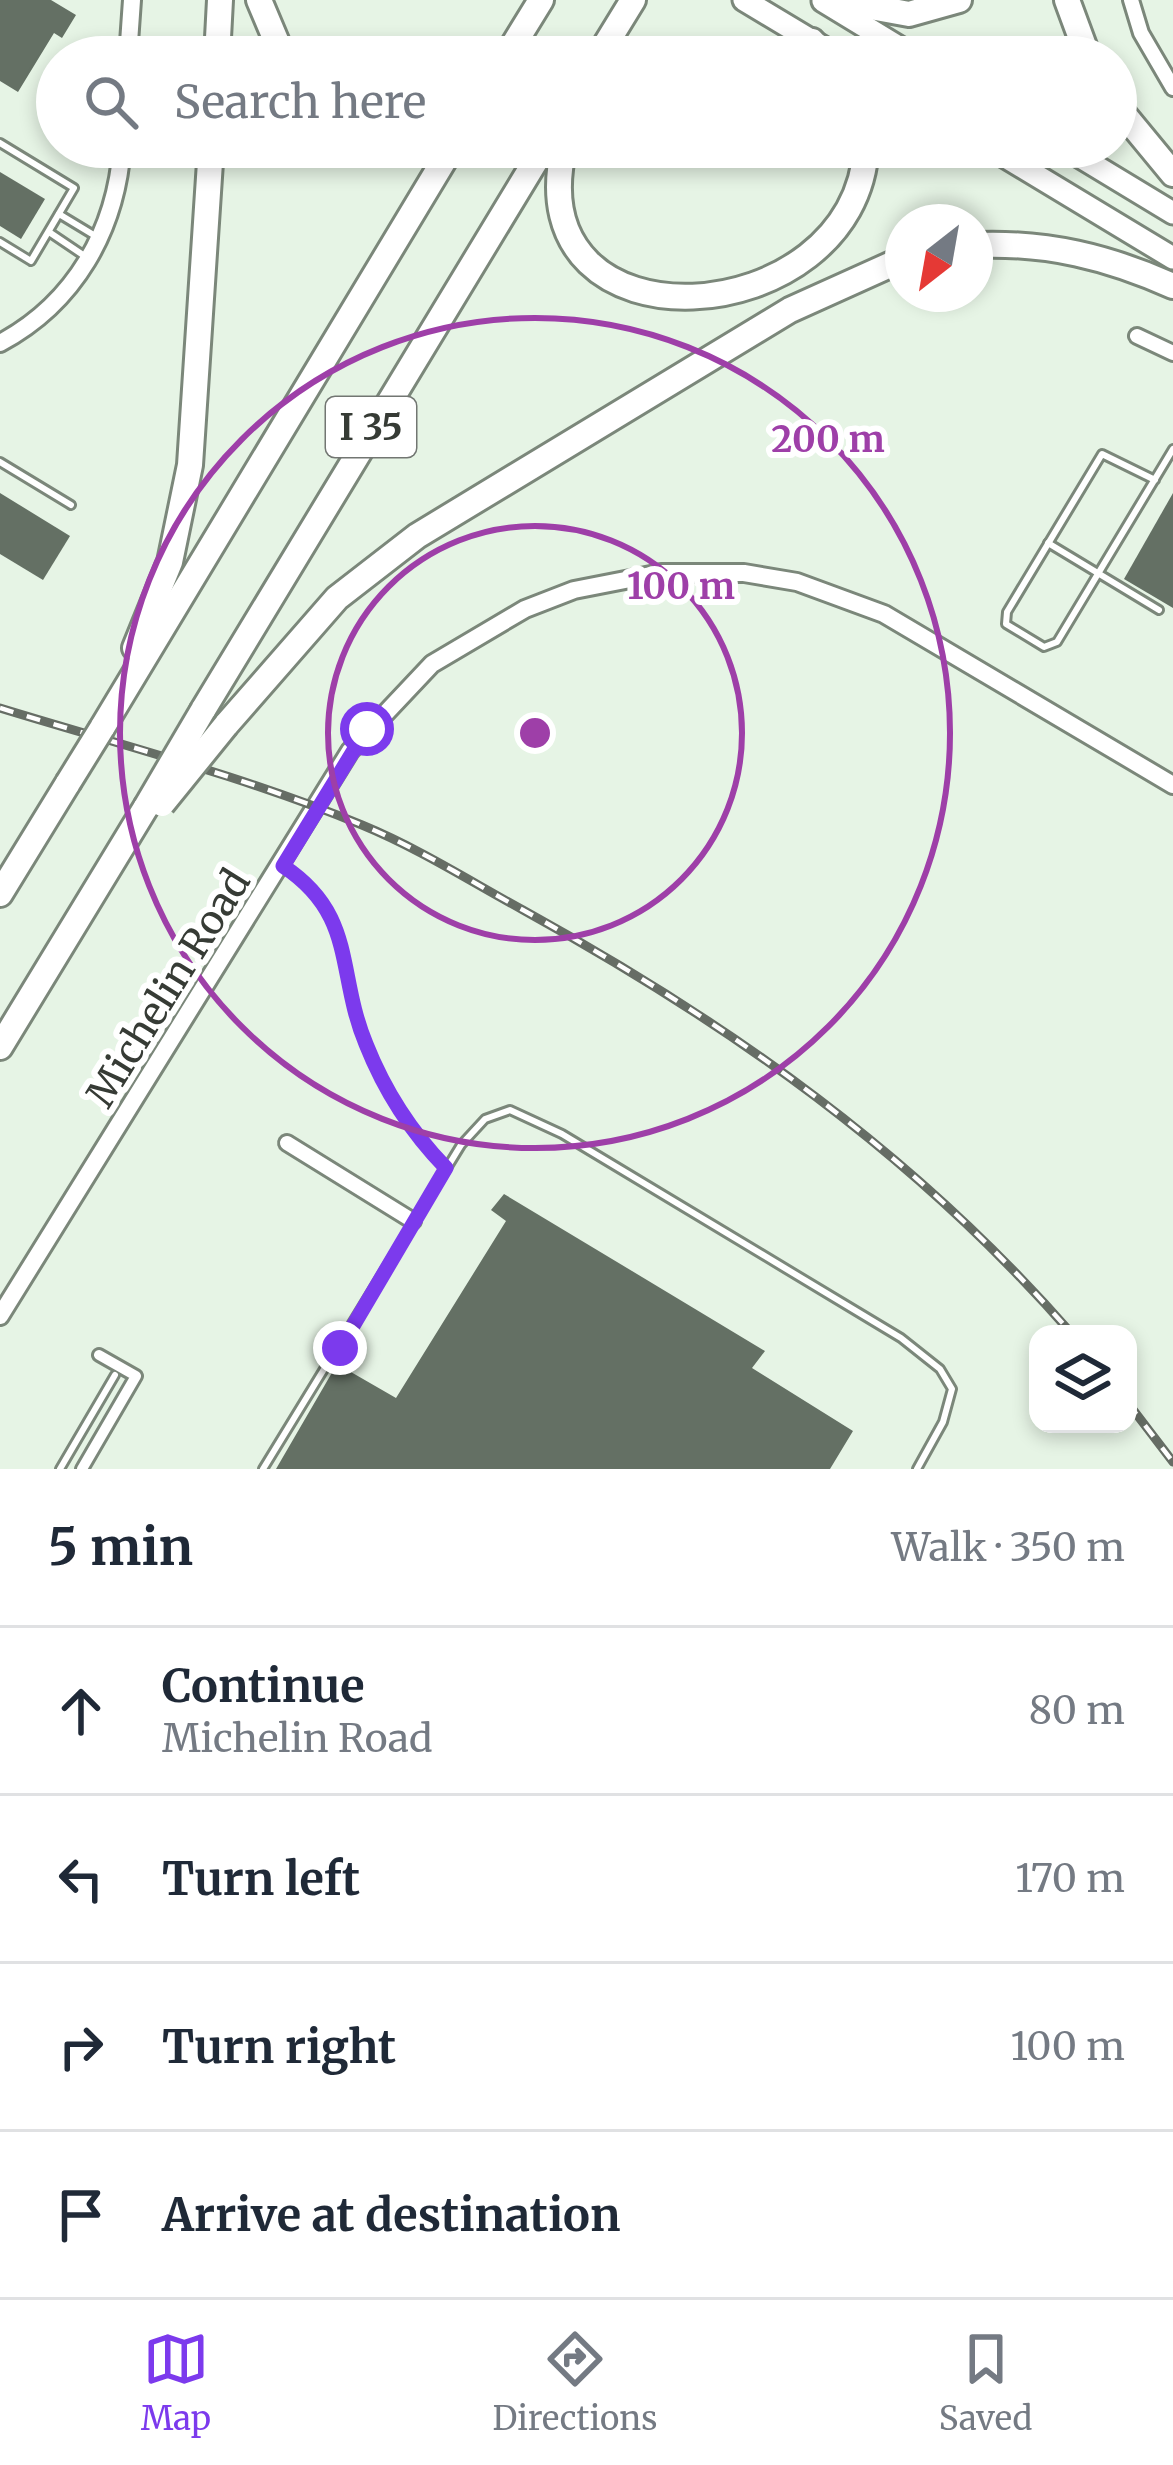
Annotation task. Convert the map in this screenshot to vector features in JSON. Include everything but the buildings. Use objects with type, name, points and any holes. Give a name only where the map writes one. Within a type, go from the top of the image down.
[{"type":"highway","points":[[218,36],[220,0]]},
{"type":"highway","points":[[259,0],[274,36]]},
{"type":"highway","points":[[519,36],[541,0]]},
{"type":"highway","points":[[611,36],[633,0]]},
{"type":"highway","points":[[832,0],[909,14],[959,0]]},
{"type":"highway","points":[[1067,0],[1080,36]]},
{"type":"highway","points":[[1137,131],[1173,174]]},
{"type":"highway","points":[[121,688],[164,578],[185,499],[209,168]]},
{"type":"highway","name":"I 35","points":[[0,894],[439,168]]},
{"type":"highway","name":"I 35","points":[[0,1047],[125,842],[151,809],[203,710],[531,168]]},
{"type":"highway","points":[[563,168],[559,206],[568,236],[586,261],[622,285],[692,298],[772,279],[818,248],[855,198],[861,168]]},
{"type":"highway","points":[[993,246],[1074,251],[1173,286]]},
{"type":"highway","points":[[151,809],[337,598],[417,536],[790,310],[885,267]]},
{"type":"main road","points":[[744,0],[799,36]]},
{"type":"main road","points":[[821,0],[880,36]]},
{"type":"main road","points":[[1023,168],[1173,258]]},
{"type":"main road","points":[[1098,168],[1173,214]]},
{"type":"street","points":[[129,36],[132,0]]},
{"type":"street","points":[[1131,0],[1142,33],[1173,88]]},
{"type":"street","points":[[0,344],[44,314],[89,259],[114,208],[119,168]]},
{"type":"street","points":[[1136,336],[1173,353]]},
{"type":"street","name":"Michelin Road","points":[[0,1316],[283,866],[350,751],[433,664],[476,634],[549,598],[661,573],[771,576],[884,614],[1173,785]]},
{"type":"street","points":[[287,1144],[413,1221]]},
{"type":"street","points":[[82,1469],[136,1376],[99,1355]]},
{"type":"lane","points":[[0,143],[36,165]]},
{"type":"lane","points":[[0,242],[31,261],[74,188],[41,168]]},
{"type":"lane","points":[[59,214],[100,239]]},
{"type":"lane","points":[[49,232],[89,259]]},
{"type":"lane","points":[[1155,479],[1102,454],[1004,618],[1044,647],[1057,643],[1155,479],[1169,464],[1173,449]]},
{"type":"lane","points":[[0,462],[71,505]]},
{"type":"lane","points":[[1048,543],[1159,610]]},
{"type":"lane","points":[[283,866],[311,886],[333,915],[364,1040],[406,1127],[446,1168]]},
{"type":"lane","points":[[263,1469],[446,1168],[485,1119],[510,1110],[562,1134],[901,1338],[940,1369],[952,1389],[944,1422],[917,1469]]},
{"type":"lane","points":[[60,1469],[115,1375]]},
{"type":"railway","points":[[0,708],[228,777],[362,825],[424,854],[600,954],[746,1047],[884,1151],[1012,1269],[1064,1325]]},
{"type":"railway","points":[[1137,1415],[1173,1462]]},
{"type":"route","points":[[340,1348],[446,1168],[406,1127],[364,1040],[333,915],[311,886],[283,866],[367,729]]}]
